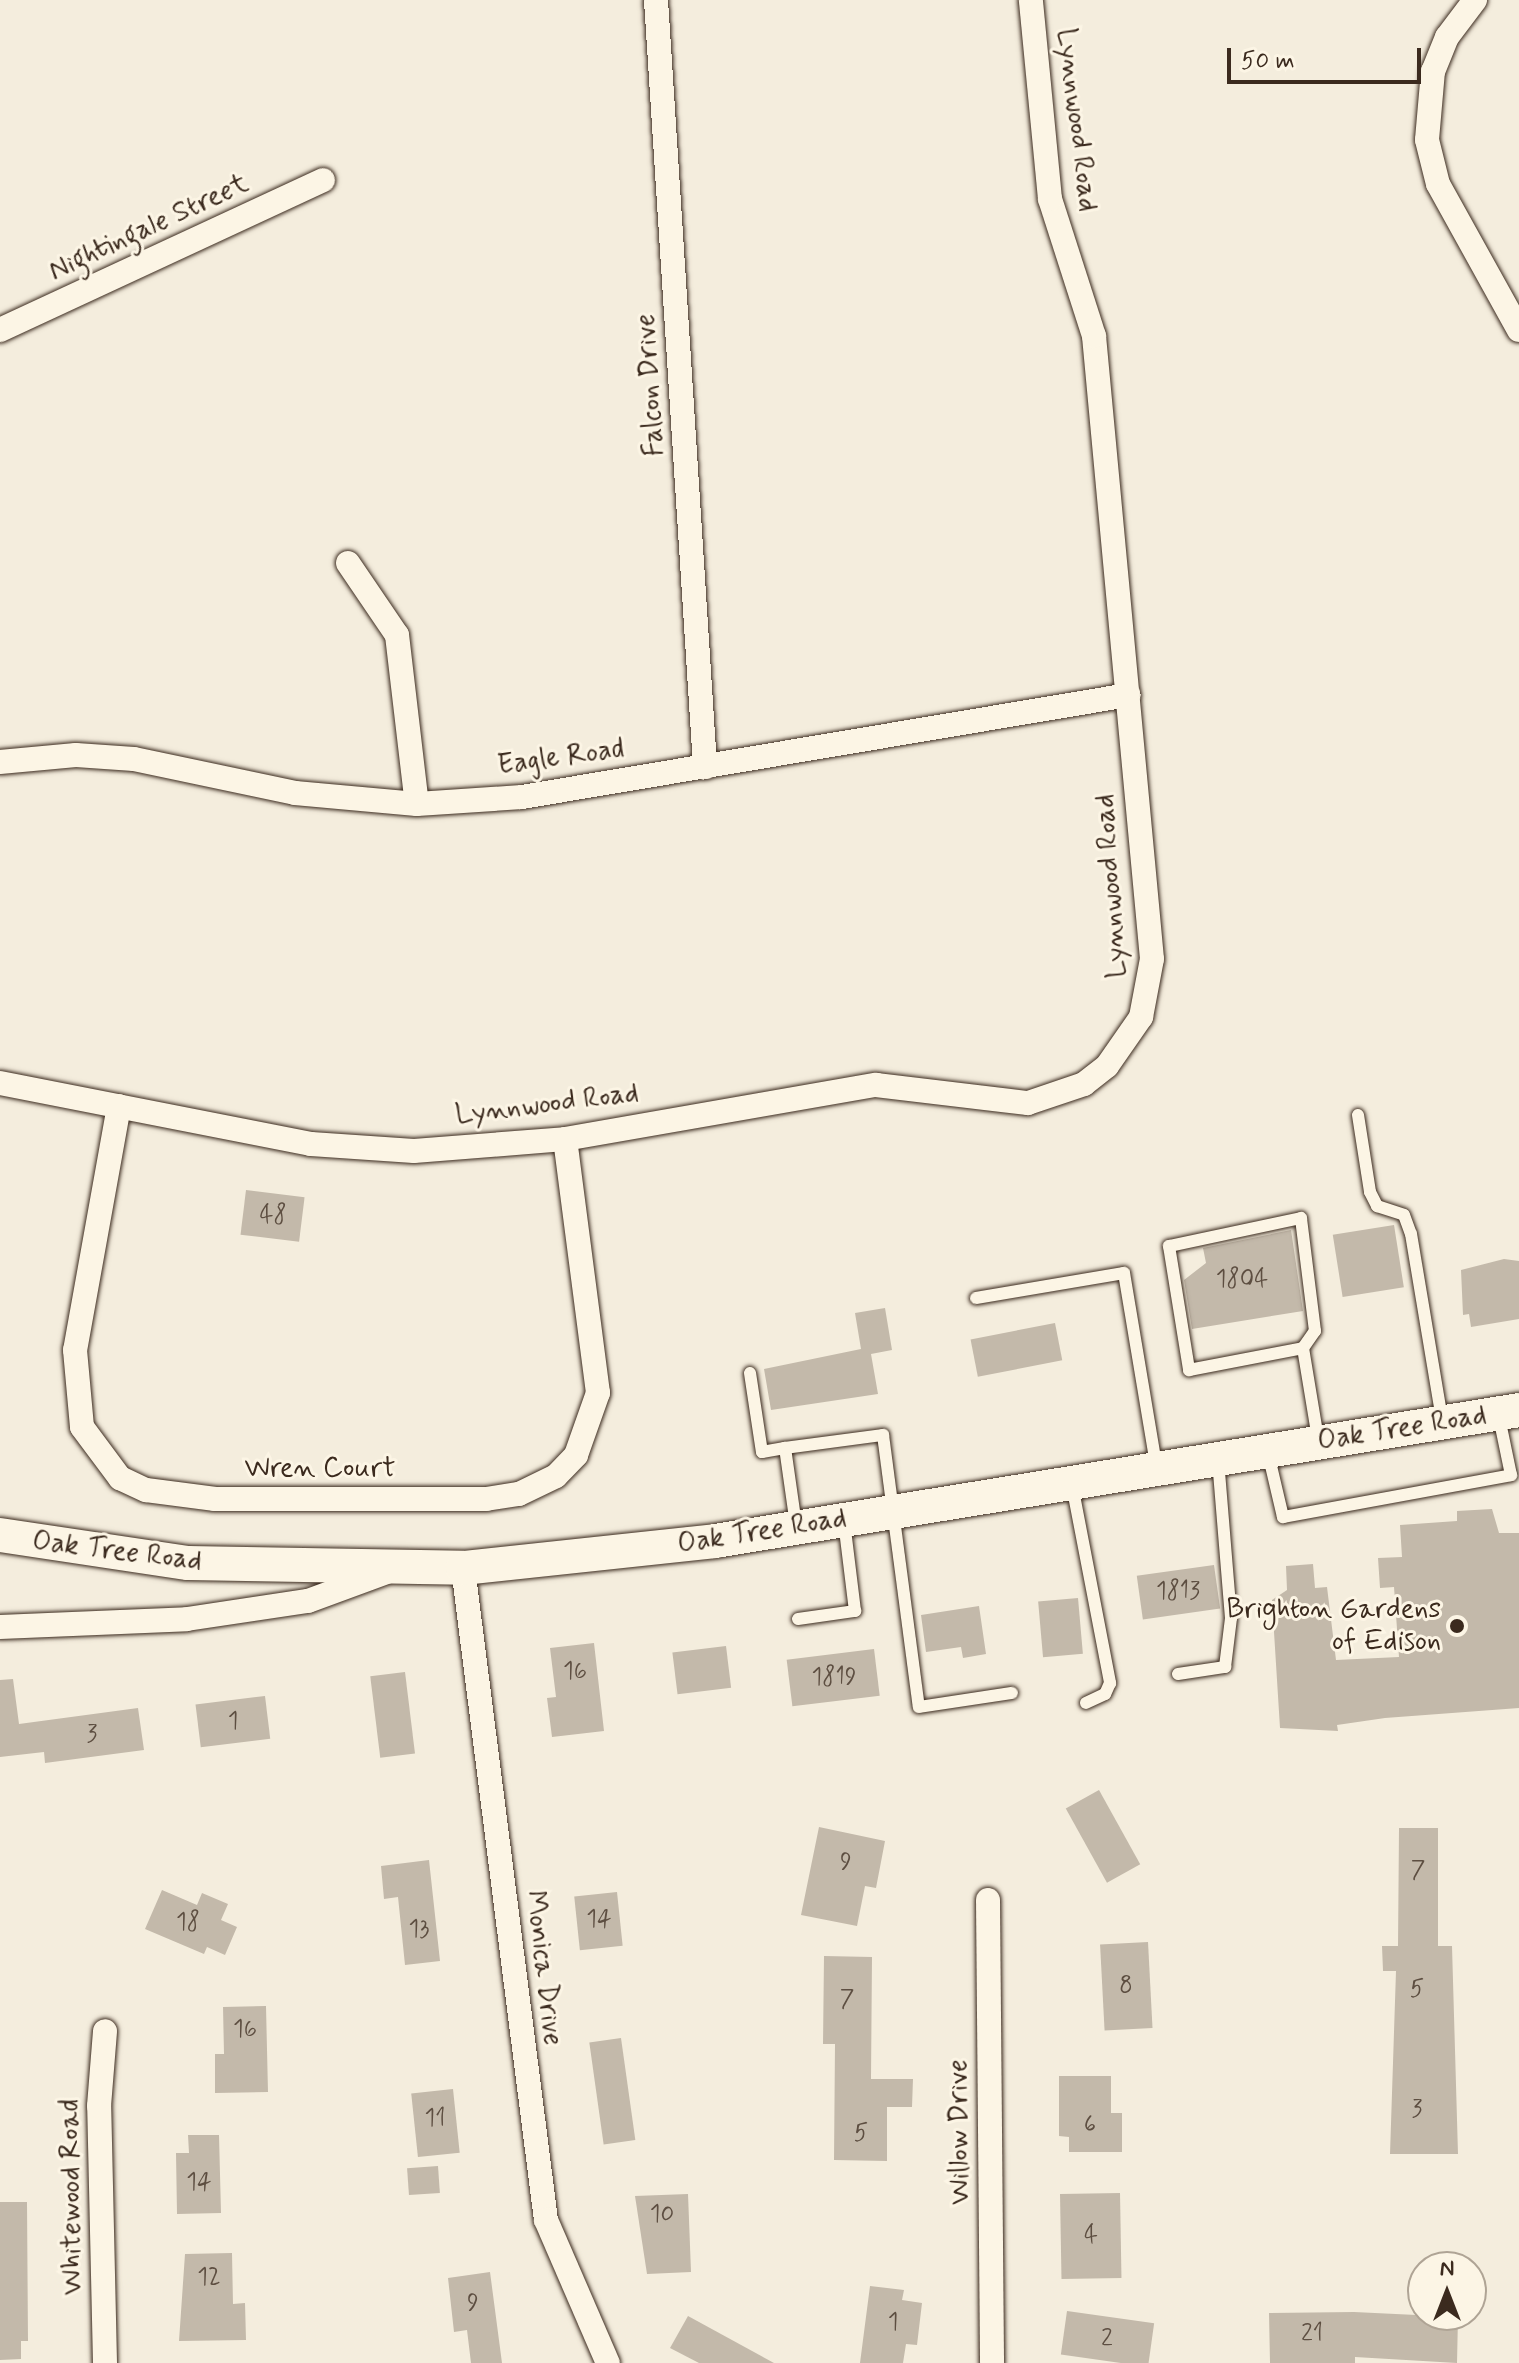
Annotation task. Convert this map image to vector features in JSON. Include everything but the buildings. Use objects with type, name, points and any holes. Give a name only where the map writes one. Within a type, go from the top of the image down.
[{"type":"main road","name":"Oak Tree Road","points":[[0,1535],[143,1559],[394,1569],[463,1568],[672,1547],[1508,1411]]},
{"type":"street","name":"Falcon Drive","points":[[656,0],[705,767]]},
{"type":"street","name":"Lynnwood Road","points":[[0,1083],[311,1144],[414,1151],[565,1139],[876,1085],[1028,1103],[1084,1084],[1107,1066],[1141,1017],[1152,959],[1094,336],[1050,199],[1031,0]]},
{"type":"street","points":[[1475,0],[1447,37],[1433,71],[1427,140],[1438,184],[1519,330]]},
{"type":"street","name":"Nightingale Street","points":[[1,328],[323,180]]},
{"type":"street","points":[[348,563],[397,635],[417,804]]},
{"type":"street","name":"Eagle Road","points":[[0,762],[76,755],[134,759],[295,793],[417,804],[522,797],[1128,695]]},
{"type":"street","name":"Wren Court","points":[[119,1106],[75,1350],[82,1427],[120,1478],[146,1490],[215,1499],[486,1499],[519,1494],[556,1476],[576,1455],[598,1393],[565,1139]]},
{"type":"street","name":"Monica Drive","points":[[463,1568],[546,2220],[565,2276],[608,2363]]},
{"type":"street","points":[[0,1627],[187,1619],[278,1606],[394,1569]]},
{"type":"street","name":"Willow Drive","points":[[988,1900],[992,2363]]},
{"type":"street","name":"Whitewood Road","points":[[105,2031],[99,2106],[105,2363]]},
{"type":"lane","points":[[1358,1115],[1370,1192],[1377,1206],[1404,1215],[1411,1234],[1442,1422]]},
{"type":"lane","points":[[1303,1348],[1189,1370],[1169,1246],[1301,1218],[1315,1331],[1303,1348],[1319,1442]]},
{"type":"lane","points":[[976,1298],[1124,1273],[1156,1468]]},
{"type":"lane","points":[[750,1373],[762,1452],[883,1435],[919,1707],[1012,1693]]},
{"type":"lane","points":[[1267,1450],[1283,1517],[1515,1476],[1508,1411]]},
{"type":"lane","points":[[785,1448],[796,1527]]},
{"type":"lane","points":[[1178,1674],[1225,1667],[1231,1618],[1218,1458]]},
{"type":"lane","points":[[1071,1482],[1110,1683],[1105,1694],[1086,1703]]},
{"type":"lane","points":[[798,1619],[855,1611],[844,1519]]},
{"type":"place","name":"Brighton Gardens of Edison","points":[[1457,1626]]}]
